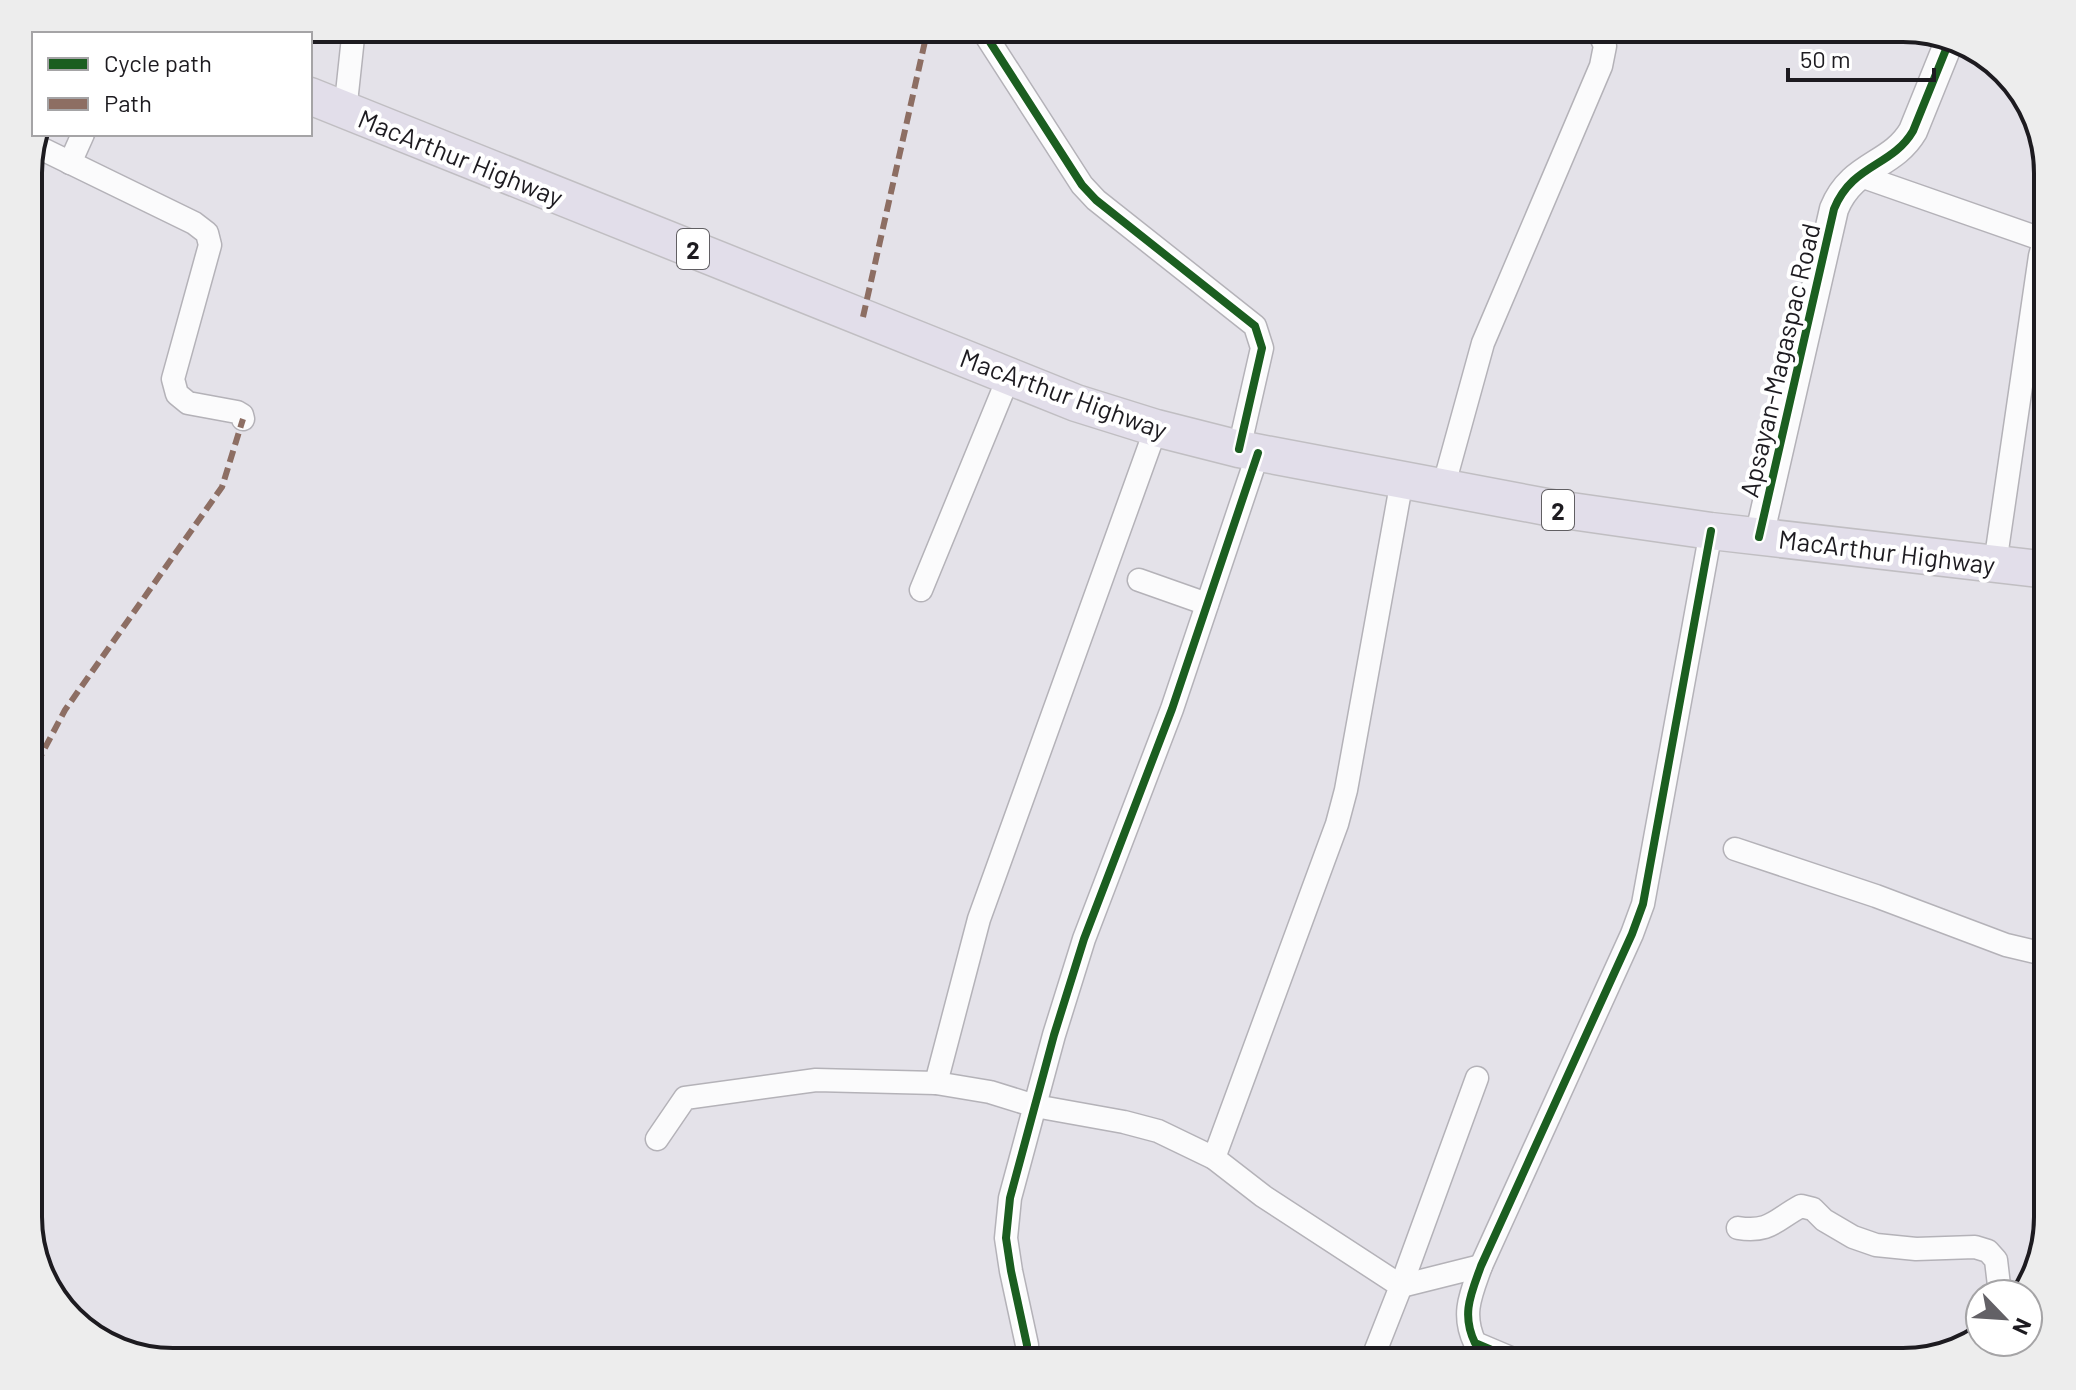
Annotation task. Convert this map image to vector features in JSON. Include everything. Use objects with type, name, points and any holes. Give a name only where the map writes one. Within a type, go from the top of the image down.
[{"type":"highway","name":"MacArthur Highway","points":[[312,97],[1076,403],[1156,428],[1248,451],[1557,509],[1759,537],[2034,568]]},
{"type":"street","points":[[345,112],[352,42]]},
{"type":"street","points":[[990,42],[1082,185],[1096,200],[1255,326],[1262,348],[1248,451],[1207,604],[1162,737],[1084,939],[1054,1035],[1010,1198],[1006,1238],[1027,1348]]},
{"type":"street","points":[[1443,488],[1483,343],[1601,66],[1603,42]]},
{"type":"street","name":"Apsayan-Magaspac Road","points":[[1759,537],[1834,209],[1845,188],[1858,175],[1907,142],[1946,49]]},
{"type":"street","points":[[70,163],[82,136]]},
{"type":"street","points":[[44,150],[194,223],[207,233],[210,245],[173,379],[177,394],[188,403],[237,412],[243,419]]},
{"type":"street","points":[[1858,175],[2034,241]]},
{"type":"street","points":[[1995,564],[2034,315]]},
{"type":"street","points":[[921,590],[1009,376]]},
{"type":"street","points":[[936,1083],[979,919],[1156,428]]},
{"type":"street","points":[[1214,1158],[1337,824],[1346,790],[1402,480]]},
{"type":"street","points":[[1487,1348],[1475,1343],[1468,1330],[1467,1306],[1481,1266],[1643,904],[1711,531]]},
{"type":"street","points":[[1139,580],[1207,604]]},
{"type":"street","points":[[1735,849],[1876,896],[2006,945],[2034,952]]},
{"type":"street","points":[[1377,1348],[1477,1078]]},
{"type":"street","points":[[657,1139],[685,1098],[816,1080],[936,1083],[990,1092],[1035,1106],[1158,1131],[1214,1158],[1294,1217],[1401,1286],[1481,1266]]},
{"type":"street","points":[[1738,1228],[1754,1231],[1774,1225],[1801,1206],[1813,1209],[1824,1220],[1853,1237],[1876,1245],[1916,1249],[1975,1247],[1988,1251],[1996,1260],[1998,1278]]},
{"type":"marked path","points":[[863,317],[925,42]]},
{"type":"marked path","points":[[42,754],[65,710],[222,487],[243,419]]},
{"type":"cycle path","points":[[990,42],[1082,185],[1096,200],[1255,326],[1262,348],[1239,449]]},
{"type":"cycle path","points":[[1759,537],[1834,209],[1851,183],[1894,152],[1913,131],[1946,49]]},
{"type":"cycle path","points":[[1027,1348],[1006,1238],[1010,1198],[1054,1035],[1084,939],[1172,709],[1258,453]]},
{"type":"cycle path","points":[[1487,1348],[1475,1343],[1468,1313],[1481,1266],[1643,904],[1711,531]]}]
